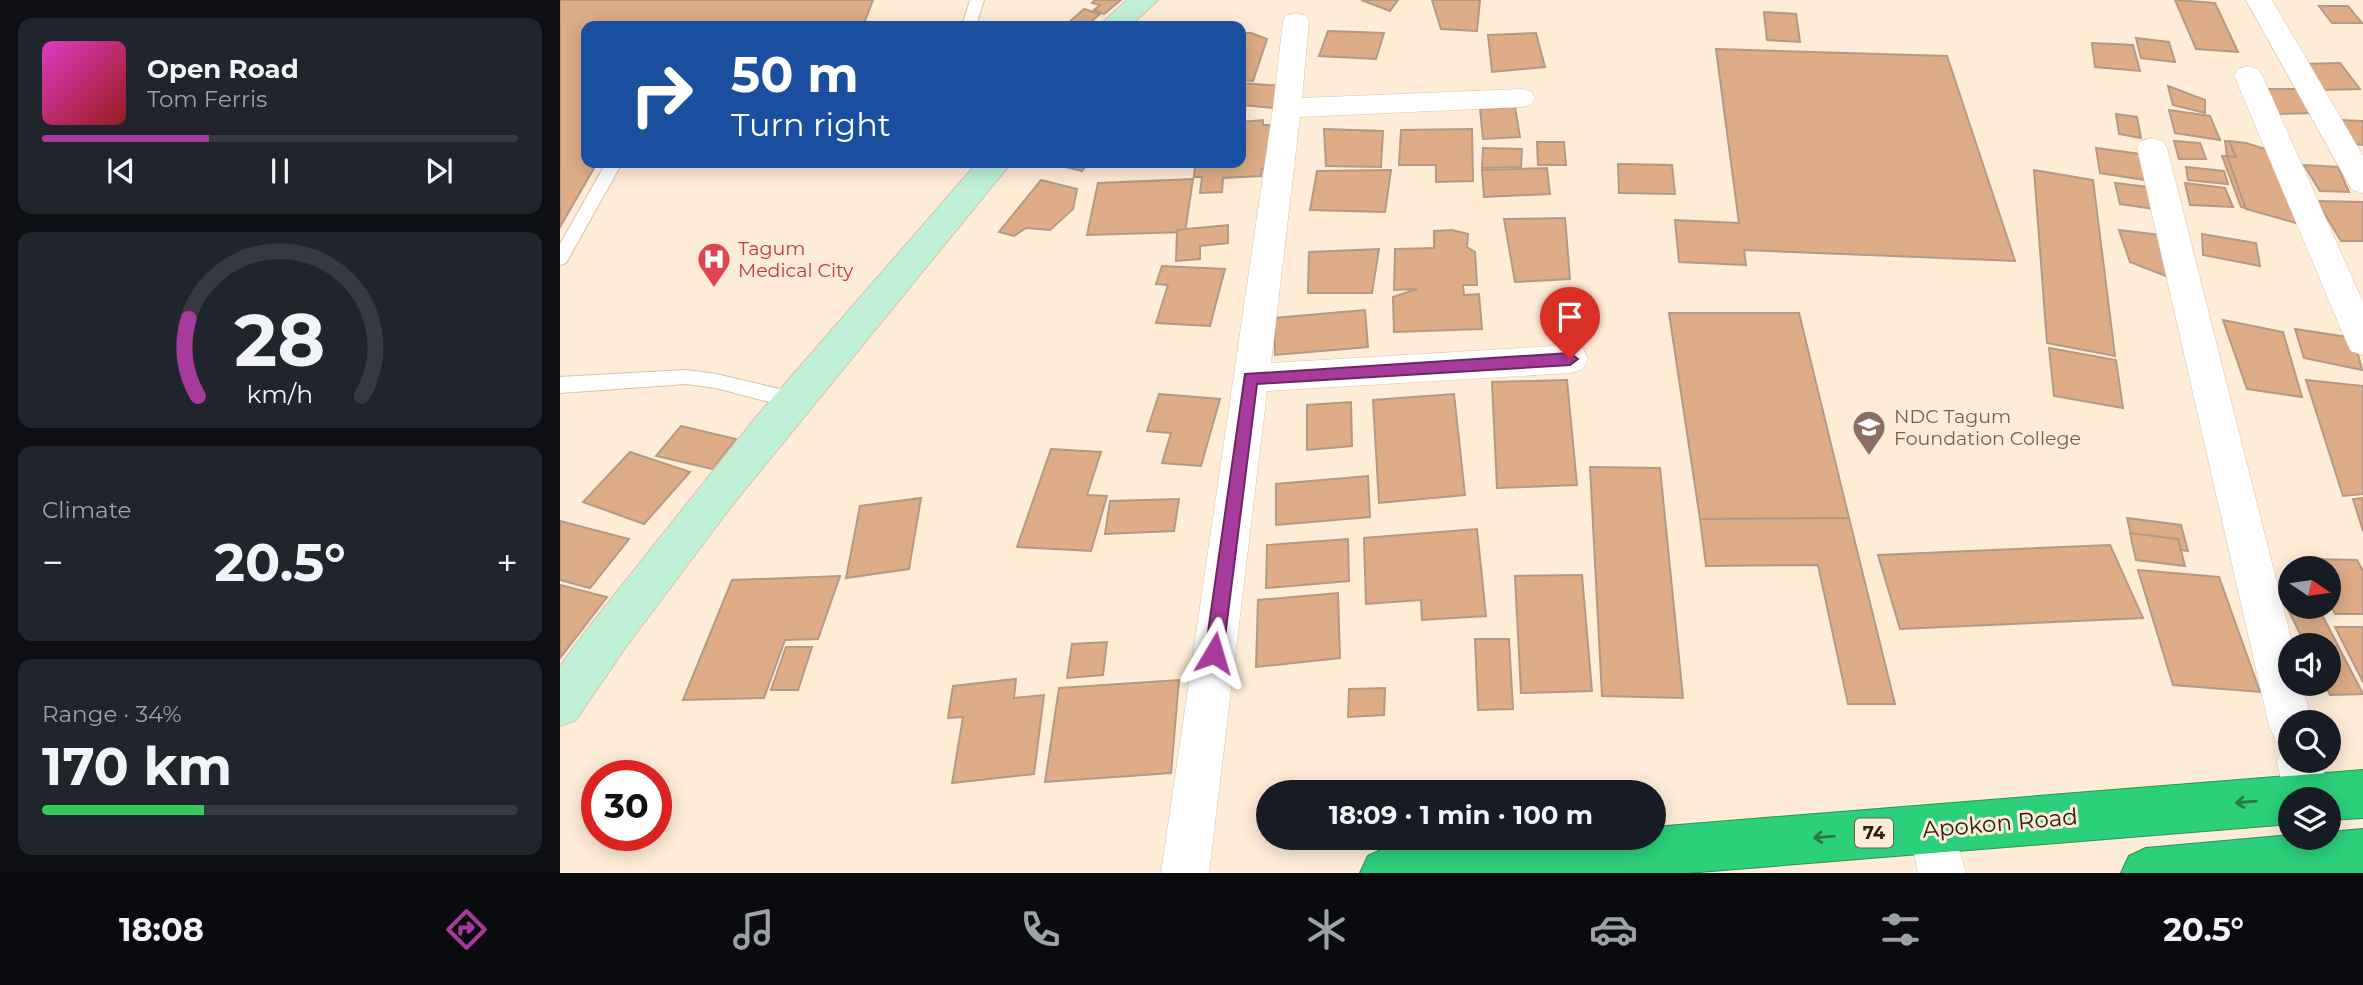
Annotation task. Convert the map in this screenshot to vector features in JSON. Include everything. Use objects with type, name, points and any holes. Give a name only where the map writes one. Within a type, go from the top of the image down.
[{"type":"highway","name":"Apokon Road","points":[[1385,873],[1937,851],[2303,779],[2363,794]]},
{"type":"highway","points":[[2146,873],[2339,861]]},
{"type":"street","points":[[1120,21],[1144,0]]},
{"type":"street","points":[[2259,0],[2363,182]]},
{"type":"street","points":[[1185,873],[1287,108],[1296,21]]},
{"type":"street","points":[[2248,75],[2363,341]]},
{"type":"street","points":[[1287,108],[1521,98]]},
{"type":"street","points":[[2152,148],[2287,710]]},
{"type":"street","points":[[560,704],[684,535],[792,400],[991,168]]},
{"type":"street","points":[[1250,378],[1570,359]]},
{"type":"lane","points":[[971,21],[977,0]]},
{"type":"lane","points":[[560,259],[611,168]]},
{"type":"lane","points":[[560,385],[686,377],[716,381],[792,400]]},
{"type":"building","points":[[560,0],[873,0],[865,21],[581,21],[581,168],[594,168],[560,227]]},
{"type":"building","points":[[1095,0],[1121,0],[1104,14],[1094,10],[1100,5],[1092,3]]},
{"type":"building","points":[[1361,0],[1398,0],[1390,11]]},
{"type":"building","points":[[1432,0],[1480,0],[1477,31],[1441,29]]},
{"type":"building","points":[[2175,0],[2215,3],[2238,52],[2196,49]]},
{"type":"building","points":[[2319,6],[2348,6],[2362,23],[2332,23]]},
{"type":"building","points":[[1084,9],[1100,14],[1092,21],[1070,21]]},
{"type":"building","points":[[1764,12],[1796,14],[1800,42],[1767,40]]},
{"type":"building","points":[[1328,31],[1384,33],[1376,59],[1319,56]]},
{"type":"building","points":[[1246,33],[1267,39],[1253,81],[1246,80]]},
{"type":"building","points":[[1536,33],[1545,67],[1492,72],[1488,35]]},
{"type":"building","points":[[2136,38],[2169,42],[2175,62],[2141,58]]},
{"type":"building","points":[[2092,43],[2133,45],[2140,71],[2095,67]]},
{"type":"building","points":[[1716,49],[1947,56],[2015,261],[1744,250],[1746,265],[1679,262],[1675,220],[1739,223]]},
{"type":"building","points":[[2340,63],[2360,89],[2323,90],[2303,64]]},
{"type":"building","points":[[1246,83],[1282,86],[1275,108],[1246,105]]},
{"type":"building","points":[[2168,86],[2205,100],[2205,113],[2173,105]]},
{"type":"building","points":[[2258,89],[2305,89],[2317,113],[2272,114]]},
{"type":"building","points":[[1515,107],[1520,137],[1483,139],[1480,109]]},
{"type":"building","points":[[2169,110],[2210,116],[2220,140],[2175,133]]},
{"type":"building","points":[[2116,114],[2137,117],[2141,138],[2119,134]]},
{"type":"building","points":[[1263,120],[1263,125],[1278,125],[1276,168],[1262,169],[1261,176],[1223,178],[1222,192],[1200,193],[1202,177],[1194,177],[1195,168],[1246,168],[1246,122]]},
{"type":"building","points":[[2340,120],[2363,121],[2363,145],[2355,144]]},
{"type":"building","points":[[1324,129],[1383,131],[1381,167],[1326,166]]},
{"type":"building","points":[[1472,129],[1473,181],[1436,182],[1436,165],[1399,165],[1401,130]]},
{"type":"building","points":[[2174,141],[2200,143],[2206,159],[2179,159]]},
{"type":"building","points":[[2225,141],[2281,154],[2309,224],[2241,207],[2222,156],[2227,156]]},
{"type":"building","points":[[2229,141],[2275,152],[2303,225],[2246,209],[2227,156],[2236,157]]},
{"type":"building","points":[[1537,142],[1564,142],[1566,165],[1538,165]]},
{"type":"building","points":[[1483,148],[1522,149],[1521,167],[1482,168]]},
{"type":"building","points":[[2096,148],[2140,154],[2145,180],[2100,173]]},
{"type":"building","points":[[1618,164],[1672,165],[1675,194],[1619,193]]},
{"type":"building","points":[[2304,165],[2338,167],[2349,192],[2320,191]]},
{"type":"building","points":[[2186,167],[2224,171],[2228,184],[2188,180]]},
{"type":"building","points":[[1547,168],[1550,194],[1484,197],[1482,170]]},
{"type":"building","points":[[1391,170],[1385,212],[1310,210],[1317,171]]},
{"type":"building","points":[[2034,170],[2093,180],[2115,356],[2047,343]]},
{"type":"building","points":[[1193,179],[1185,232],[1087,235],[1098,183]]},
{"type":"building","points":[[1041,180],[1077,189],[1073,209],[1050,230],[1026,228],[1014,236],[999,232]]},
{"type":"building","points":[[2115,183],[2148,187],[2154,209],[2120,204]]},
{"type":"building","points":[[2185,183],[2225,188],[2233,207],[2190,205]]},
{"type":"building","points":[[2317,201],[2363,202],[2363,241],[2341,241]]},
{"type":"building","points":[[1565,218],[1570,279],[1515,282],[1504,219]]},
{"type":"building","points":[[1228,225],[1228,243],[1200,246],[1200,259],[1176,261],[1177,230]]},
{"type":"building","points":[[1452,230],[1468,234],[1467,247],[1475,252],[1477,285],[1463,285],[1464,295],[1479,294],[1482,329],[1394,332],[1393,297],[1417,289],[1394,290],[1395,249],[1434,248],[1434,231]]},
{"type":"building","points":[[2119,230],[2168,236],[2179,281],[2130,262]]},
{"type":"building","points":[[2202,234],[2256,243],[2260,266],[2203,255]]},
{"type":"building","points":[[1379,249],[1372,293],[1308,293],[1309,252]]},
{"type":"building","points":[[1162,266],[1225,269],[1210,326],[1156,323],[1168,285],[1156,284]]},
{"type":"building","points":[[1365,310],[1368,347],[1275,355],[1274,318]]},
{"type":"building","points":[[1669,313],[1799,313],[1849,518],[1700,519]]},
{"type":"building","points":[[2223,320],[2283,332],[2302,397],[2247,389]]},
{"type":"building","points":[[2295,329],[2354,338],[2362,370],[2304,358]]},
{"type":"building","points":[[2049,348],[2116,360],[2123,408],[2054,396]]},
{"type":"building","points":[[1567,380],[1577,485],[1497,488],[1492,382]]},
{"type":"building","points":[[2306,380],[2363,386],[2363,494],[2343,496]]},
{"type":"building","points":[[1159,394],[1220,399],[1201,466],[1162,463],[1171,433],[1147,431]]},
{"type":"building","points":[[1454,394],[1465,495],[1379,503],[1373,400]]},
{"type":"building","points":[[1351,402],[1352,446],[1307,450],[1307,405]]},
{"type":"building","points":[[681,426],[736,439],[712,469],[656,456]]},
{"type":"building","points":[[1051,449],[1101,452],[1087,495],[1107,496],[1091,551],[1017,547]]},
{"type":"building","points":[[630,452],[690,472],[644,524],[583,502]]},
{"type":"building","points":[[1590,467],[1660,468],[1683,698],[1602,696]]},
{"type":"building","points":[[1368,476],[1370,517],[1276,525],[1276,484]]},
{"type":"building","points":[[921,498],[909,569],[846,578],[860,506]]},
{"type":"building","points":[[2363,498],[2363,531],[2353,499]]},
{"type":"building","points":[[1179,499],[1174,531],[1105,534],[1110,501]]},
{"type":"building","points":[[1849,518],[1895,704],[1848,704],[1818,565],[1706,566],[1700,519]]},
{"type":"building","points":[[2127,518],[2181,525],[2188,551],[2133,543]]},
{"type":"building","points":[[560,521],[629,539],[590,588],[560,580]]},
{"type":"building","points":[[1477,529],[1486,616],[1422,620],[1421,600],[1366,604],[1364,538]]},
{"type":"building","points":[[2130,533],[2178,539],[2185,566],[2136,560]]},
{"type":"building","points":[[1348,539],[1349,581],[1266,588],[1267,545]]},
{"type":"building","points":[[2110,545],[2143,618],[1900,629],[1878,555]]},
{"type":"building","points":[[2342,560],[2357,560],[2363,571],[2363,614],[2342,614]]},
{"type":"building","points":[[2138,570],[2219,577],[2260,692],[2173,685]]},
{"type":"building","points":[[1582,575],[1592,691],[1521,693],[1515,576]]},
{"type":"building","points":[[840,576],[818,639],[785,640],[764,698],[683,700],[732,580]]},
{"type":"building","points":[[560,585],[607,597],[560,658]]},
{"type":"building","points":[[1338,593],[1340,658],[1256,667],[1258,600]]},
{"type":"building","points":[[2293,620],[2325,620],[2331,633],[2300,633]]},
{"type":"building","points":[[2335,627],[2363,627],[2363,682],[2341,639],[2341,633]]},
{"type":"building","points":[[1475,639],[1509,639],[1513,709],[1478,710]]},
{"type":"building","points":[[1107,642],[1103,675],[1067,678],[1072,644]]},
{"type":"building","points":[[786,647],[812,647],[798,690],[771,690]]},
{"type":"building","points":[[2341,651],[2363,694],[2341,695]]},
{"type":"building","points":[[1016,679],[1014,698],[1044,695],[1034,774],[952,783],[963,717],[948,718],[953,686]]},
{"type":"building","points":[[1179,680],[1171,773],[1045,782],[1059,688]]},
{"type":"building","points":[[1385,688],[1384,715],[1348,717],[1349,689]]},
{"type":"place","name":"Tagum Medical City","points":[[714,289]]},
{"type":"place","name":"NDC Tagum Foundation College","points":[[1869,457]]},
{"type":"route","points":[[1214,653],[1250,378],[1484,362],[1570,359]]}]
